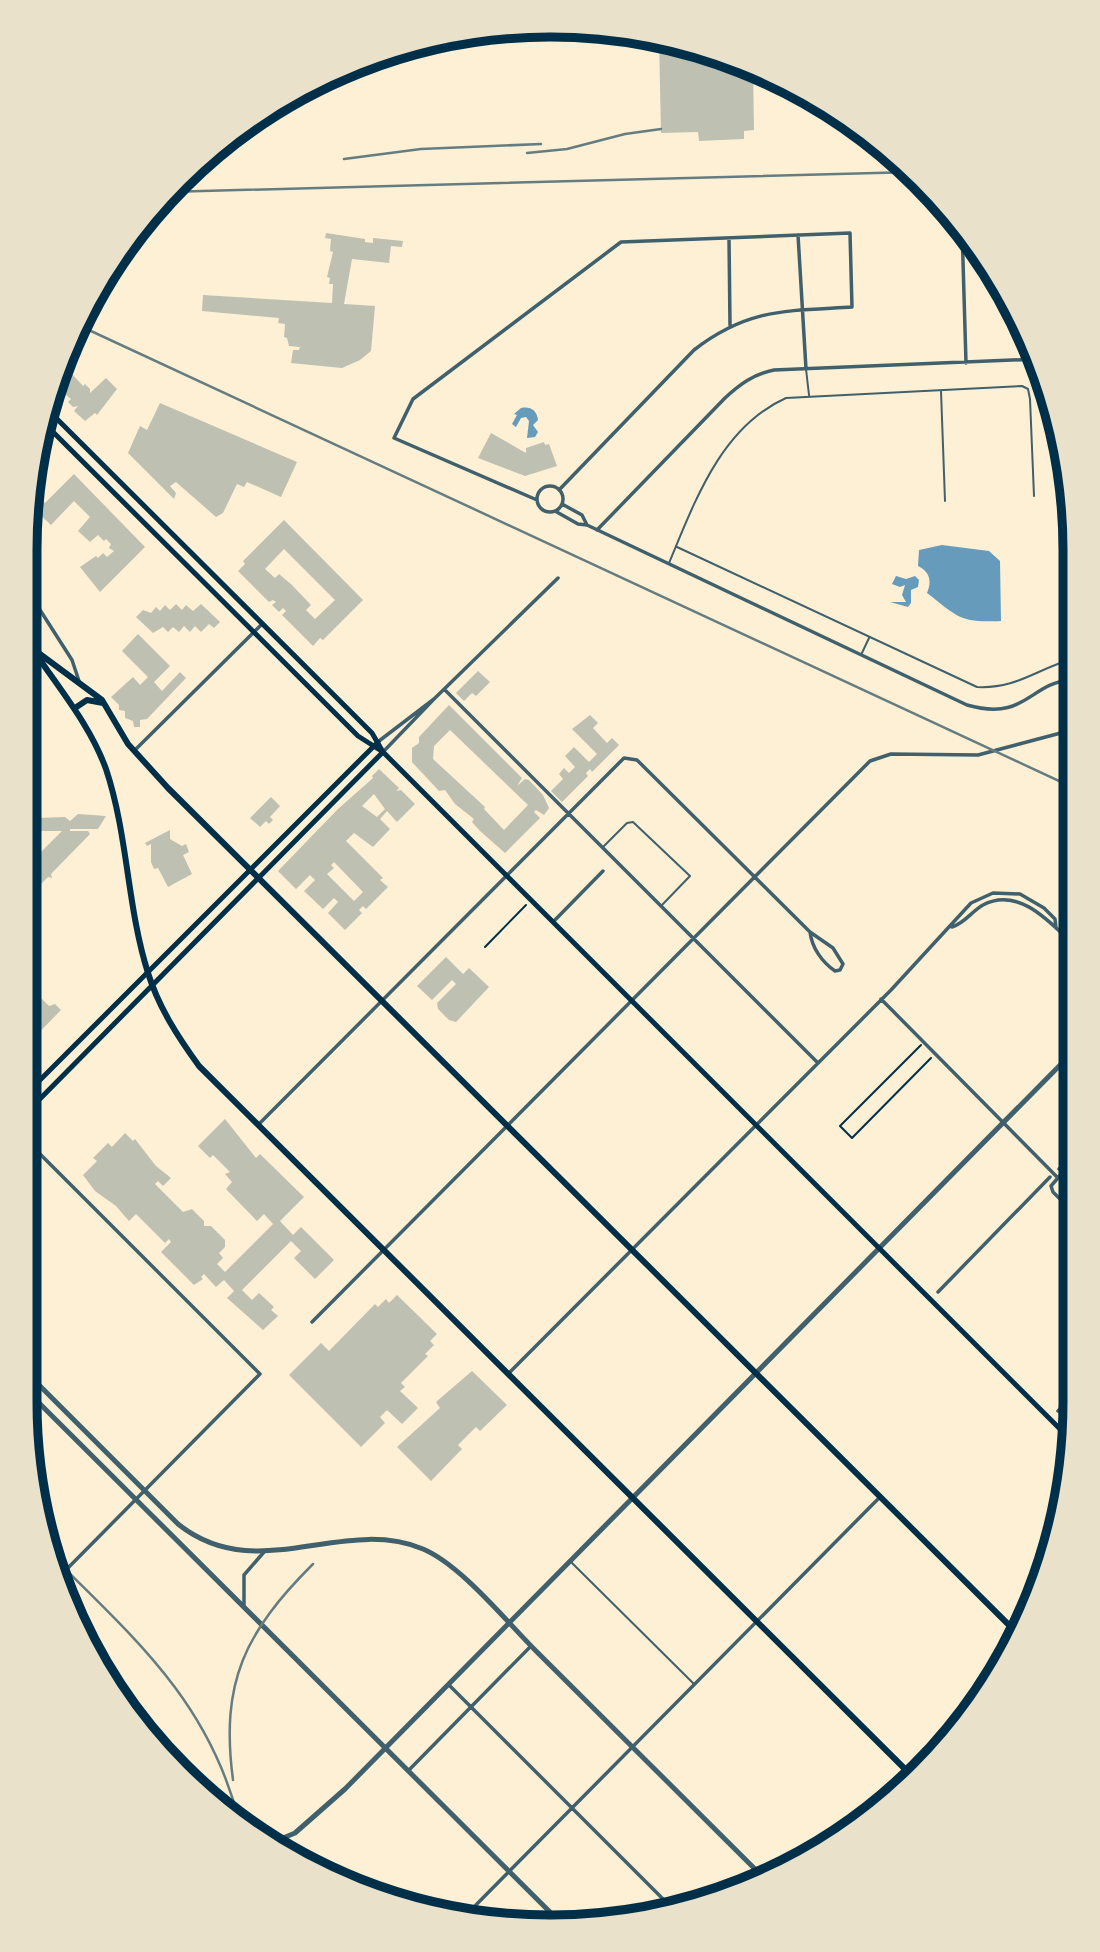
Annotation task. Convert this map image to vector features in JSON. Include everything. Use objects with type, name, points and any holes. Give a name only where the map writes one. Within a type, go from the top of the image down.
[{"type":"main road","points":[[54,416],[373,733],[375,744]]},
{"type":"main road","points":[[51,430],[254,632],[375,744],[1062,1431]]},
{"type":"main road","points":[[37,654],[80,683],[105,704],[134,751],[249,869],[1011,1628]]},
{"type":"main road","points":[[37,656],[93,738],[113,796],[148,973],[172,1026],[193,1058],[258,1126],[906,1771]]},
{"type":"main road","points":[[75,708],[87,700],[105,704]]},
{"type":"main road","points":[[37,1083],[375,744]]},
{"type":"main road","points":[[37,1102],[383,752]]},
{"type":"street","points":[[559,490],[694,350],[730,325],[756,315],[852,307],[850,233],[621,242],[413,399],[394,438],[537,499],[541,509],[555,511],[578,524],[587,525],[967,705],[985,709],[1013,707],[1048,686],[1063,682]]},
{"type":"street","points":[[798,234],[806,369]]},
{"type":"street","points":[[729,237],[730,325]]},
{"type":"street","points":[[962,244],[966,363]]},
{"type":"street","points":[[597,530],[743,382],[774,370],[1026,360]]},
{"type":"street","points":[[537,499],[545,487],[559,490]]},
{"type":"street","points":[[559,490],[562,504],[582,515],[587,525]]},
{"type":"street","points":[[555,511],[562,504]]},
{"type":"street","points":[[383,752],[558,578]]},
{"type":"street","points":[[37,605],[72,660],[80,683]]},
{"type":"street","points":[[134,751],[262,624]]},
{"type":"street","points":[[444,689],[818,1063]]},
{"type":"street","points":[[375,744],[435,699]]},
{"type":"street","points":[[312,1322],[873,758],[891,754],[978,755],[1063,732]]},
{"type":"street","points":[[258,1126],[618,762],[628,757],[637,760],[810,932],[841,957],[843,964],[840,970],[835,971],[828,967],[815,950],[810,932]]},
{"type":"street","points":[[552,923],[603,871]]},
{"type":"street","points":[[507,1374],[952,927],[964,909],[976,900],[1006,891],[1036,901],[1055,919],[1056,928]]},
{"type":"street","points":[[952,927],[959,925],[987,903],[1004,900],[1028,905],[1063,934]]},
{"type":"street","points":[[881,999],[1057,1177]]},
{"type":"street","points":[[281,1839],[307,1824],[386,1747],[1063,1062]]},
{"type":"street","points":[[37,1151],[260,1374],[65,1571]]},
{"type":"street","points":[[1059,1169],[1063,1165]]},
{"type":"street","points":[[1063,1173],[1057,1177],[1051,1188],[1063,1202]]},
{"type":"street","points":[[938,1292],[1050,1177]]},
{"type":"street","points":[[37,1384],[178,1524],[198,1539],[227,1550],[264,1552],[370,1539],[403,1542],[428,1551],[448,1564],[757,1871]]},
{"type":"street","points":[[37,1402],[553,1915]]},
{"type":"street","points":[[1058,1411],[1063,1406]]},
{"type":"street","points":[[472,1909],[880,1497]]},
{"type":"street","points":[[244,1608],[244,1575],[264,1552]]},
{"type":"street","points":[[409,1770],[531,1646]]},
{"type":"street","points":[[448,1685],[666,1902]]},
{"type":"lane","points":[[806,369],[809,396]]},
{"type":"lane","points":[[669,565],[727,443],[764,408],[786,398],[941,390],[1028,389],[1034,496]]},
{"type":"lane","points":[[941,390],[945,501]]},
{"type":"lane","points":[[676,546],[976,688],[1001,688],[1063,662]]},
{"type":"lane","points":[[861,655],[869,637]]},
{"type":"lane","points":[[602,847],[628,823],[633,822],[691,876],[661,906]]},
{"type":"lane","points":[[570,1560],[694,1685]]},
{"type":"path","points":[[485,947],[530,901]]},
{"type":"path","points":[[922,1043],[840,1126],[852,1138],[934,1055]]},
{"type":"water","points":[[521,408],[535,411],[538,420],[533,425],[538,432],[535,437],[527,438],[529,421],[526,417],[521,418],[516,427],[512,424],[517,415],[514,414]]},
{"type":"water","points":[[942,545],[989,551],[1000,561],[1001,621],[976,621],[960,617],[927,593],[929,577],[918,566],[919,550]]},
{"type":"water","points":[[896,576],[906,579],[915,576],[919,580],[918,587],[911,590],[911,603],[908,607],[890,602],[906,602],[902,595],[905,585],[900,587],[892,584]]},
{"type":"building","points":[[659,49],[715,64],[753,79],[754,130],[744,131],[744,139],[699,141],[698,132],[661,133]]},
{"type":"building","points":[[326,233],[365,239],[365,242],[373,243],[373,238],[403,241],[402,247],[391,246],[389,263],[352,259],[344,304],[375,306],[371,351],[360,360],[342,368],[291,363],[293,350],[299,350],[300,347],[289,346],[287,338],[284,337],[285,324],[278,323],[279,318],[202,311],[203,295],[332,303],[333,284],[329,284],[330,278],[327,277],[333,252],[330,251],[331,239],[325,238]]},
{"type":"building","points":[[69,371],[83,386],[85,384],[90,389],[90,393],[106,378],[117,389],[97,415],[95,413],[85,421],[74,411],[78,406],[73,407],[68,402],[71,399],[62,391]]},
{"type":"building","points":[[160,403],[297,462],[281,497],[247,482],[244,487],[237,484],[223,513],[216,517],[176,482],[170,486],[176,493],[174,499],[128,453],[140,426],[147,430]]},
{"type":"building","points":[[491,433],[526,453],[526,448],[544,442],[545,445],[549,444],[557,466],[525,476],[478,458]]},
{"type":"building","points":[[74,474],[145,547],[100,592],[80,567],[103,553],[107,557],[114,551],[109,548],[111,544],[98,535],[90,542],[78,531],[90,517],[74,501],[51,525],[38,513],[39,505],[43,501],[45,503]]},
{"type":"building","points":[[284,520],[363,600],[323,640],[320,638],[313,646],[282,615],[286,611],[283,608],[279,612],[272,605],[276,602],[269,602],[238,571],[245,564],[243,561]],"holes":[[[284,549],[335,600],[315,619],[306,610],[311,605],[292,585],[279,574],[275,578],[265,569]]]},
{"type":"building","points":[[176,604],[182,610],[186,605],[193,611],[201,604],[220,622],[214,628],[209,624],[201,632],[195,626],[190,632],[184,626],[179,632],[173,627],[168,632],[163,627],[153,633],[136,617],[143,610],[151,613],[156,607],[160,611],[165,605],[170,610]]},
{"type":"building","points":[[138,634],[170,666],[154,682],[162,691],[180,672],[186,678],[147,719],[140,720],[140,727],[134,727],[133,721],[125,718],[125,711],[119,710],[119,705],[111,697],[133,677],[140,685],[148,677],[122,651]]},
{"type":"building","points":[[478,671],[490,682],[476,696],[472,693],[464,701],[456,693]]},
{"type":"building","points":[[449,705],[522,778],[517,786],[525,779],[529,780],[543,795],[549,808],[544,815],[536,810],[534,812],[540,818],[505,853],[480,831],[472,822],[474,819],[455,804],[445,790],[439,791],[412,762],[412,748],[419,743],[419,737]],"holes":[[[450,730],[528,805],[504,830],[485,807],[433,759],[434,746]]]},
{"type":"building","points":[[590,715],[598,723],[593,728],[607,743],[612,738],[619,745],[592,772],[590,769],[586,773],[588,776],[562,802],[551,791],[563,779],[559,774],[564,768],[569,773],[575,767],[565,756],[574,747],[589,762],[597,754],[572,729]]},
{"type":"building","points":[[379,769],[399,788],[396,791],[401,790],[415,804],[397,822],[387,811],[380,819],[390,829],[373,847],[354,833],[346,841],[383,878],[380,880],[388,887],[366,909],[363,906],[359,910],[362,913],[345,930],[328,913],[338,902],[334,898],[323,909],[304,891],[315,880],[310,875],[296,889],[278,871],[338,809],[373,778]],"holes":[[[374,794],[385,809],[377,817],[362,806]],[[334,862],[363,892],[354,901],[327,874],[334,868],[331,865]]]},
{"type":"building","points":[[271,797],[280,806],[270,817],[273,820],[269,824],[266,821],[260,827],[250,818]]},
{"type":"building","points":[[37,809],[38,818],[65,817],[70,821],[78,814],[106,816],[98,829],[70,829],[88,831],[90,834],[51,874],[52,878],[48,877],[37,888],[37,856],[62,831],[38,831]]},
{"type":"building","points":[[170,830],[170,839],[182,846],[186,844],[189,852],[183,855],[192,874],[168,887],[158,868],[154,869],[151,862],[151,844],[147,846],[145,843]]},
{"type":"building","points":[[446,957],[463,974],[469,968],[489,987],[456,1022],[449,1020],[438,1009],[437,1003],[456,984],[452,980],[432,1000],[417,986]]},
{"type":"building","points":[[37,994],[49,1006],[55,1004],[61,1010],[37,1035]]},
{"type":"building","points":[[225,1119],[256,1158],[260,1154],[304,1197],[280,1221],[293,1235],[301,1227],[334,1260],[315,1279],[294,1258],[301,1251],[291,1241],[242,1290],[252,1300],[259,1293],[274,1307],[271,1310],[278,1316],[263,1330],[227,1298],[234,1291],[224,1280],[216,1287],[204,1274],[201,1277],[203,1279],[194,1285],[161,1252],[171,1242],[169,1239],[165,1243],[136,1214],[129,1221],[116,1206],[95,1191],[83,1175],[97,1161],[93,1158],[108,1143],[112,1147],[125,1133],[133,1141],[135,1139],[156,1166],[171,1178],[163,1186],[158,1181],[155,1184],[183,1212],[192,1209],[204,1221],[204,1226],[211,1226],[225,1240],[225,1247],[219,1253],[223,1258],[217,1264],[225,1272],[273,1224],[264,1214],[257,1221],[226,1189],[232,1182],[225,1174],[230,1172],[213,1155],[210,1158],[198,1146]]},
{"type":"building","points":[[397,1295],[437,1334],[430,1341],[434,1345],[425,1354],[428,1356],[401,1383],[405,1387],[400,1391],[418,1408],[402,1424],[387,1410],[380,1417],[385,1423],[361,1447],[289,1375],[321,1343],[329,1351],[375,1304],[378,1307],[386,1299],[389,1303]]},
{"type":"building","points":[[472,1371],[507,1405],[480,1431],[476,1427],[458,1445],[462,1449],[431,1481],[397,1447],[440,1408],[436,1402]]},
{"type":"railway","points":[[527,153],[567,149],[625,134],[661,129]]},
{"type":"railway","points":[[344,159],[421,149],[541,144]]},
{"type":"railway","points":[[183,192],[897,172]]},
{"type":"railway","points":[[87,329],[1063,783]]},
{"type":"railway","points":[[233,1780],[230,1714],[243,1661],[254,1636],[270,1613],[313,1564]]},
{"type":"railway","points":[[64,1568],[138,1643],[188,1706],[226,1778],[235,1806]]}]
